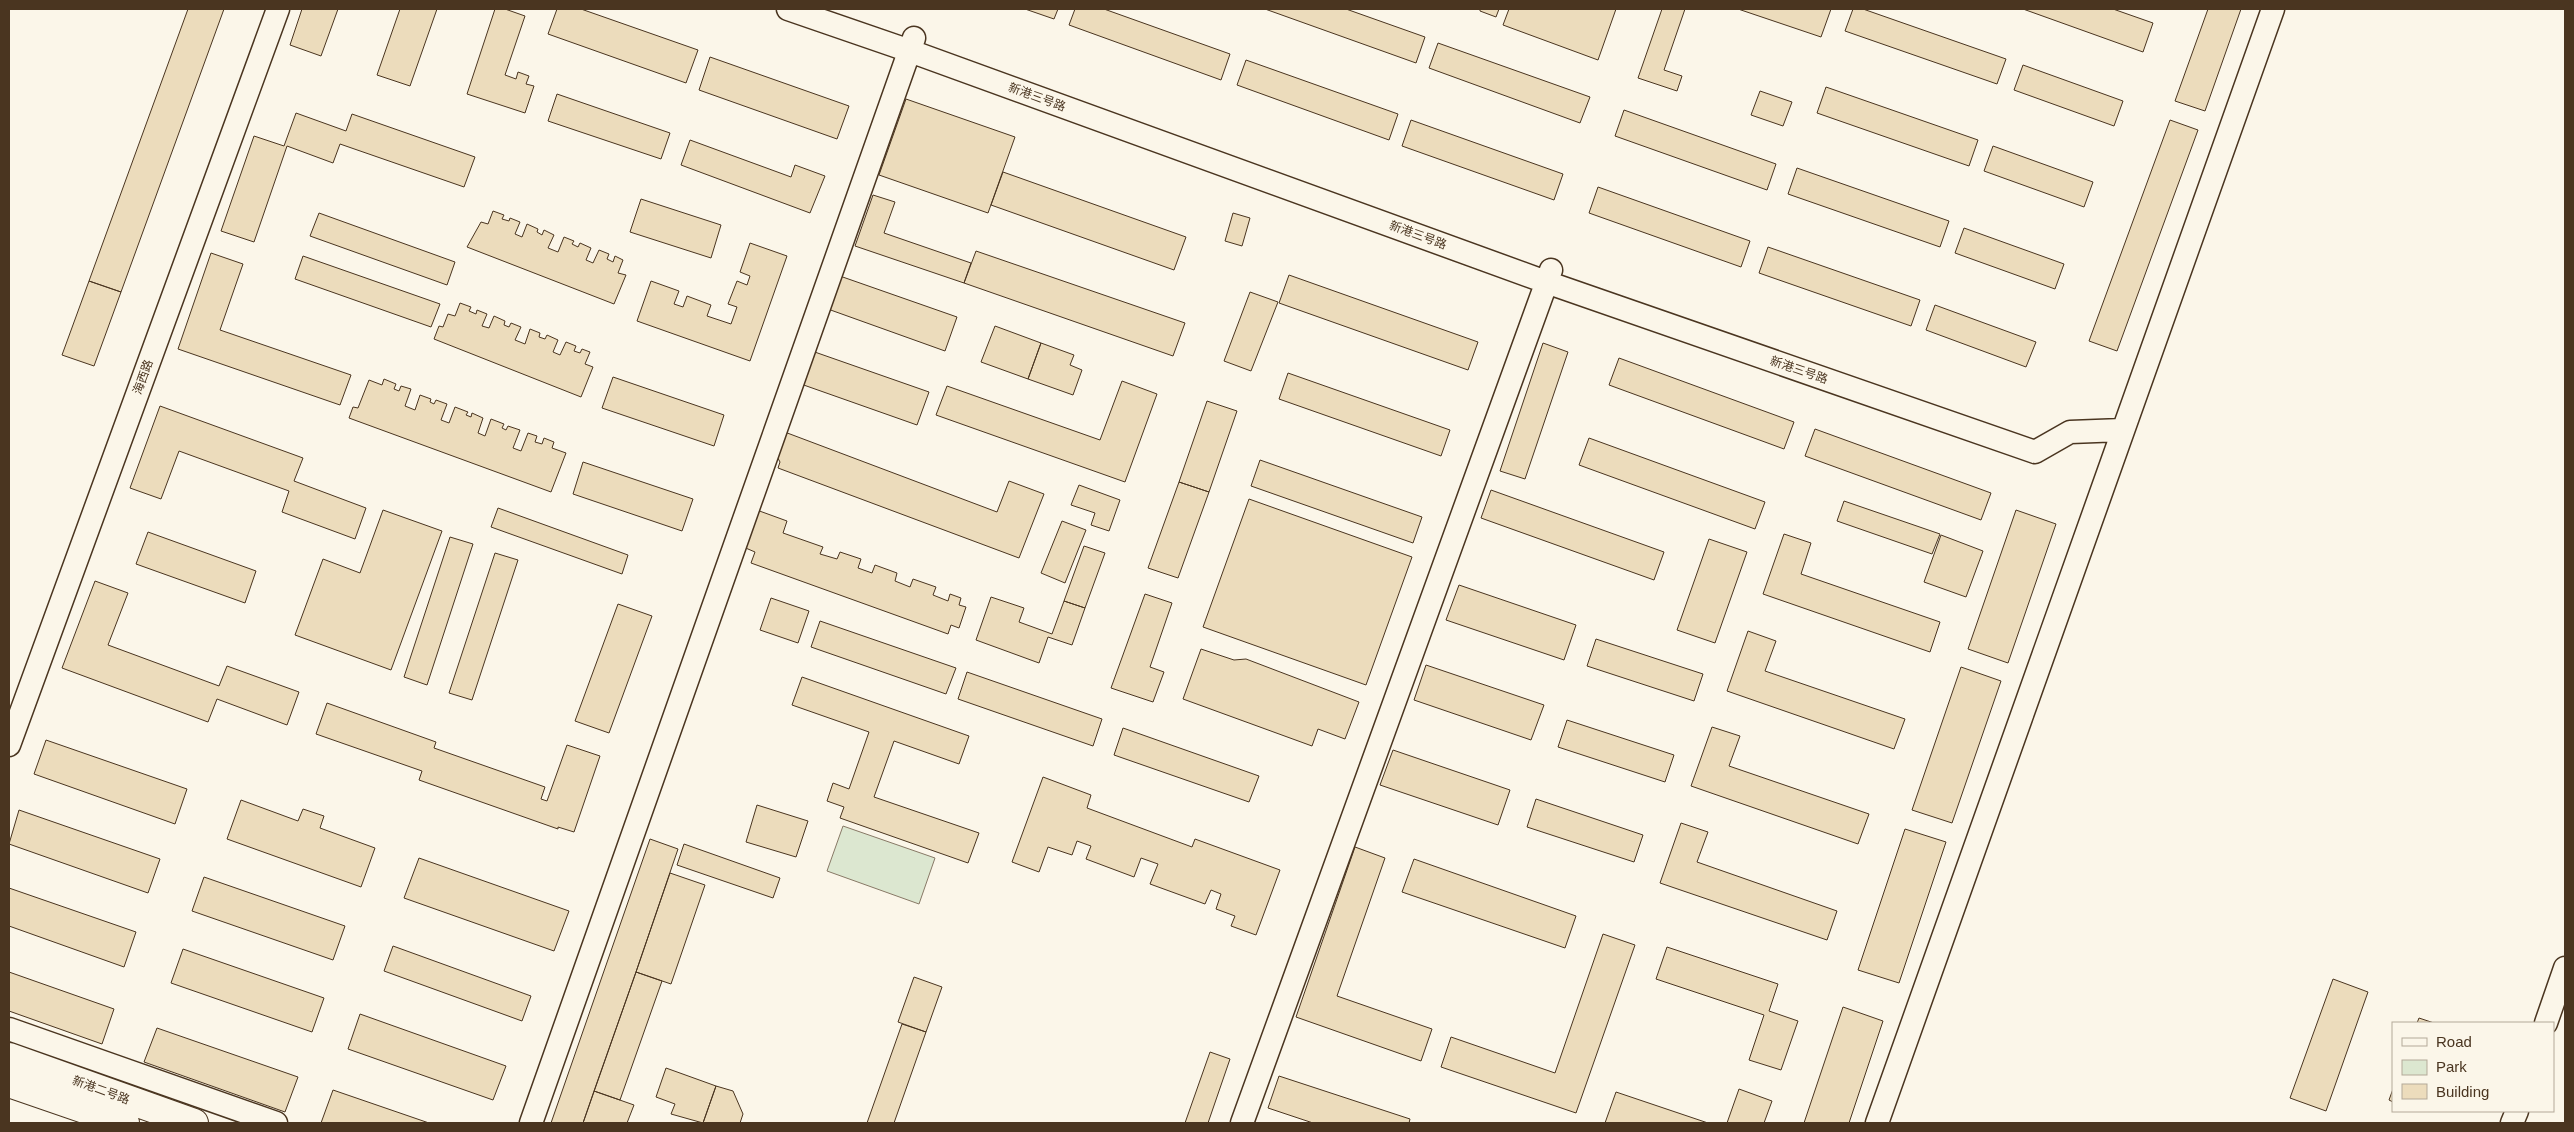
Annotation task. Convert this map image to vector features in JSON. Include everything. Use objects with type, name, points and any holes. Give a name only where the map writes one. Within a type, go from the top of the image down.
[{"type":"main road","name":"新港二号路","points":[[9,1057],[194,1123]]},
{"type":"main road","name":"新港二号路","points":[[9,1083],[125,1123]]},
{"type":"street","name":"海西路","points":[[9,704],[264,9]]},
{"type":"street","name":"海西路","points":[[9,745],[278,9]]},
{"type":"street","name":"新港三号路","points":[[788,9],[912,44],[2036,452],[2070,432],[2122,430]]},
{"type":"street","name":"新港三号路","points":[[835,9],[912,44]]},
{"type":"street","points":[[1877,1123],[2273,9]]},
{"type":"street","points":[[531,1123],[912,44]]},
{"type":"street","points":[[1242,1123],[1549,276]]},
{"type":"street","points":[[2546,1022],[2565,968]]},
{"type":"street","points":[[9,1029],[276,1123]]},
{"type":"green space","points":[[843,826],[935,858],[919,904],[827,871]]},
{"type":"building","points":[[188,9],[224,9],[121,292],[89,281]]},
{"type":"building","points":[[302,9],[338,9],[321,56],[290,45]]},
{"type":"building","points":[[400,9],[437,9],[410,86],[377,75]]},
{"type":"building","points":[[495,9],[505,9],[525,16],[505,75],[516,79],[518,72],[529,76],[526,84],[534,86],[525,113],[467,94]]},
{"type":"building","points":[[557,9],[581,9],[698,50],[686,83],[548,34]]},
{"type":"building","points":[[1025,9],[1058,9],[1054,19]]},
{"type":"building","points":[[1075,9],[1104,9],[1230,54],[1221,80],[1069,25]]},
{"type":"building","points":[[1265,9],[1346,9],[1425,37],[1416,63]]},
{"type":"building","points":[[1480,9],[1499,9],[1496,17],[1480,11]]},
{"type":"building","points":[[1509,9],[1616,9],[1598,60],[1503,25]]},
{"type":"building","points":[[1662,9],[1685,9],[1664,70],[1682,76],[1677,91],[1638,78]]},
{"type":"building","points":[[1738,9],[1831,9],[1821,37]]},
{"type":"building","points":[[1853,9],[1863,9],[2006,59],[1997,84],[1845,31]]},
{"type":"building","points":[[2023,9],[2113,9],[2153,23],[2143,52]]},
{"type":"building","points":[[2208,9],[2241,9],[2205,111],[2175,101]]},
{"type":"building","points":[[1438,43],[1590,97],[1580,123],[1429,68]]},
{"type":"building","points":[[710,57],[849,106],[837,139],[699,90]]},
{"type":"building","points":[[1246,60],[1398,114],[1389,140],[1237,85]]},
{"type":"building","points":[[2023,65],[2123,101],[2114,126],[2014,90]]},
{"type":"building","points":[[1826,87],[1978,140],[1969,166],[1817,113]]},
{"type":"building","points":[[1760,91],[1792,102],[1783,126],[1751,115]]},
{"type":"building","points":[[557,94],[670,133],[661,159],[548,121]]},
{"type":"building","points":[[906,99],[1015,137],[988,213],[879,175]]},
{"type":"building","points":[[1624,110],[1776,164],[1767,190],[1615,136]]},
{"type":"building","points":[[296,113],[346,131],[352,114],[475,157],[464,187],[340,144],[333,163],[287,146],[254,242],[221,231],[254,136],[284,146]]},
{"type":"building","points":[[1411,120],[1563,174],[1554,200],[1402,146]]},
{"type":"building","points":[[2170,120],[2198,130],[2117,351],[2089,341]]},
{"type":"building","points":[[690,140],[791,177],[795,165],[825,176],[810,213],[681,165]]},
{"type":"building","points":[[1993,146],[2093,182],[2084,207],[1984,171]]},
{"type":"building","points":[[1797,168],[1949,221],[1940,247],[1788,194]]},
{"type":"building","points":[[1003,172],[1186,237],[1174,270],[991,205]]},
{"type":"building","points":[[1598,187],[1750,241],[1741,267],[1589,213]]},
{"type":"building","points":[[873,195],[895,202],[884,233],[971,263],[964,283],[855,246]]},
{"type":"building","points":[[641,199],[721,225],[711,258],[630,232]]},
{"type":"building","points":[[493,211],[504,215],[502,219],[509,221],[510,218],[520,222],[515,234],[522,237],[527,224],[538,229],[537,232],[542,235],[544,230],[554,235],[548,248],[558,252],[564,237],[574,241],[572,244],[578,247],[580,243],[591,248],[586,260],[593,263],[599,250],[609,254],[607,259],[613,262],[615,256],[623,260],[618,273],[626,275],[614,304],[467,247],[481,222],[488,224]]},
{"type":"building","points":[[319,213],[455,262],[447,285],[310,236]]},
{"type":"building","points":[[1233,213],[1250,218],[1242,246],[1225,241]]},
{"type":"building","points":[[1964,228],[2064,264],[2055,289],[1955,253]]},
{"type":"building","points":[[750,243],[787,256],[750,361],[637,321],[651,281],[679,291],[674,304],[683,307],[687,296],[711,305],[707,316],[731,324],[737,307],[728,304],[737,281],[747,285],[750,276],[740,272]]},
{"type":"building","points":[[1768,247],[1920,300],[1911,326],[1759,273]]},
{"type":"building","points":[[976,251],[1185,323],[1173,356],[964,283]]},
{"type":"building","points":[[211,253],[243,264],[220,330],[351,375],[340,405],[178,349]]},
{"type":"building","points":[[303,256],[440,304],[431,327],[295,279]]},
{"type":"building","points":[[837,275],[957,317],[945,351],[825,308]]},
{"type":"building","points":[[1289,275],[1478,342],[1468,370],[1279,303]]},
{"type":"building","points":[[89,281],[121,292],[94,366],[62,355]]},
{"type":"building","points":[[1250,292],[1278,302],[1251,371],[1224,361]]},
{"type":"building","points":[[460,303],[471,307],[469,311],[476,314],[477,310],[487,314],[482,326],[489,328],[494,316],[505,321],[504,325],[509,327],[511,323],[521,327],[515,340],[525,344],[530,329],[540,333],[539,337],[545,339],[547,335],[558,340],[553,352],[560,355],[566,342],[576,346],[574,351],[580,353],[582,349],[590,352],[585,364],[593,367],[581,397],[434,339],[439,326],[443,327],[448,314],[455,316]]},
{"type":"building","points":[[1935,305],[2036,342],[2026,367],[1926,330]]},
{"type":"building","points":[[995,326],[1041,343],[1028,379],[981,362]]},
{"type":"building","points":[[1041,343],[1074,355],[1070,365],[1082,370],[1073,395],[1028,379]]},
{"type":"building","points":[[1543,343],[1568,352],[1525,479],[1500,471]]},
{"type":"building","points":[[809,350],[929,392],[917,425],[798,383]]},
{"type":"building","points":[[1619,358],[1794,422],[1784,449],[1609,385]]},
{"type":"building","points":[[1288,373],[1450,430],[1441,456],[1279,399]]},
{"type":"building","points":[[613,377],[724,415],[714,446],[602,408]]},
{"type":"building","points":[[384,379],[396,384],[394,389],[399,391],[401,386],[411,389],[405,406],[415,410],[420,395],[431,399],[430,402],[434,404],[436,400],[447,404],[441,420],[449,423],[455,407],[468,412],[466,415],[471,417],[472,413],[483,418],[478,433],[485,436],[491,419],[504,424],[502,428],[506,430],[508,426],[520,430],[513,448],[521,451],[528,433],[537,436],[535,442],[542,444],[544,438],[554,442],[552,448],[566,453],[551,492],[349,418],[353,407],[358,408],[369,380],[382,385]]},
{"type":"building","points":[[1122,381],[1157,394],[1125,482],[936,415],[947,386],[1100,440]]},
{"type":"building","points":[[1207,401],[1237,411],[1209,492],[1179,482]]},
{"type":"building","points":[[160,406],[303,458],[294,481],[366,508],[355,539],[282,512],[289,491],[179,451],[161,499],[130,488]]},
{"type":"building","points":[[1815,429],[1991,493],[1981,520],[1805,456]]},
{"type":"building","points":[[782,431],[997,512],[1009,481],[1044,494],[1019,558],[778,468],[780,462],[774,451]]},
{"type":"building","points":[[1589,438],[1765,502],[1755,529],[1579,465]]},
{"type":"building","points":[[1260,460],[1422,517],[1413,543],[1251,486]]},
{"type":"building","points":[[583,462],[693,499],[682,531],[573,494]]},
{"type":"building","points":[[1179,482],[1209,492],[1178,578],[1148,568]]},
{"type":"building","points":[[1079,485],[1120,500],[1109,531],[1091,525],[1095,513],[1071,505]]},
{"type":"building","points":[[1491,490],[1664,552],[1654,580],[1481,518]]},
{"type":"building","points":[[1249,499],[1412,557],[1366,685],[1203,627]]},
{"type":"building","points":[[1844,501],[1940,534],[1932,554],[1837,521]]},
{"type":"building","points":[[498,508],[628,555],[622,574],[491,527]]},
{"type":"building","points":[[754,509],[787,521],[783,533],[823,547],[820,554],[837,559],[840,552],[861,559],[858,568],[872,573],[875,565],[897,573],[895,581],[910,587],[913,579],[936,587],[933,595],[948,601],[950,594],[961,598],[959,605],[966,607],[959,628],[951,625],[948,634],[751,563],[755,552],[741,546]]},
{"type":"building","points":[[383,510],[442,531],[391,670],[295,635],[323,559],[360,573]]},
{"type":"building","points":[[2016,510],[2056,524],[2008,663],[1968,649]]},
{"type":"building","points":[[1062,521],[1086,530],[1065,583],[1041,573]]},
{"type":"building","points":[[148,532],[256,571],[245,603],[136,564]]},
{"type":"building","points":[[1784,534],[1811,543],[1801,574],[1940,622],[1930,652],[1763,594]]},
{"type":"building","points":[[1941,535],[1983,551],[1966,597],[1924,582]]},
{"type":"building","points":[[450,537],[473,544],[427,685],[404,677]]},
{"type":"building","points":[[1709,539],[1747,552],[1715,643],[1677,630]]},
{"type":"building","points":[[1084,546],[1105,553],[1085,608],[1064,601]]},
{"type":"building","points":[[495,553],[518,560],[472,700],[449,693]]},
{"type":"building","points":[[95,581],[128,593],[108,645],[219,686],[227,666],[299,692],[287,725],[217,699],[208,722],[62,668]]},
{"type":"building","points":[[1459,585],[1576,625],[1564,660],[1446,620]]},
{"type":"building","points":[[1145,594],[1172,603],[1150,667],[1164,672],[1153,702],[1111,688]]},
{"type":"building","points":[[991,597],[1024,608],[1019,622],[1052,634],[1064,601],[1085,608],[1072,645],[1048,637],[1039,663],[976,640]]},
{"type":"building","points":[[771,598],[809,611],[798,643],[760,630]]},
{"type":"building","points":[[618,604],[652,616],[609,733],[575,721]]},
{"type":"building","points":[[820,621],[956,668],[946,694],[811,647]]},
{"type":"building","points":[[1748,631],[1776,641],[1765,671],[1905,719],[1894,749],[1727,691]]},
{"type":"building","points":[[1596,639],[1703,674],[1694,701],[1587,666]]},
{"type":"building","points":[[1201,649],[1234,660],[1246,659],[1359,702],[1345,739],[1318,729],[1312,746],[1183,699]]},
{"type":"building","points":[[1426,665],[1544,705],[1531,740],[1414,700]]},
{"type":"building","points":[[1961,667],[2001,681],[1952,823],[1912,810]]},
{"type":"building","points":[[967,672],[1102,719],[1093,746],[958,699]]},
{"type":"building","points":[[802,677],[969,736],[959,764],[894,741],[874,797],[979,833],[968,863],[840,818],[844,807],[827,801],[833,783],[849,789],[869,732],[792,705]]},
{"type":"building","points":[[327,703],[436,742],[434,748],[545,787],[541,799],[547,801],[567,745],[600,756],[574,832],[558,827],[558,829],[419,780],[422,771],[316,734]]},
{"type":"building","points":[[1567,720],[1674,755],[1665,782],[1558,747]]},
{"type":"building","points":[[1712,727],[1740,736],[1729,766],[1869,814],[1858,844],[1691,786]]},
{"type":"building","points":[[1123,728],[1259,776],[1249,802],[1114,755]]},
{"type":"building","points":[[46,740],[187,789],[175,824],[34,774]]},
{"type":"building","points":[[1393,750],[1510,790],[1498,825],[1380,785]]},
{"type":"building","points":[[1043,777],[1091,795],[1087,808],[1192,847],[1195,839],[1280,870],[1256,935],[1231,926],[1235,916],[1216,909],[1221,894],[1211,890],[1205,904],[1150,884],[1158,864],[1141,858],[1134,877],[1086,859],[1091,846],[1077,841],[1072,855],[1048,847],[1039,872],[1012,862]]},
{"type":"building","points":[[1536,799],[1643,835],[1634,862],[1527,827]]},
{"type":"building","points":[[241,800],[298,821],[303,809],[324,816],[320,828],[375,848],[361,887],[227,839]]},
{"type":"building","points":[[757,805],[808,821],[796,857],[746,842]]},
{"type":"building","points":[[19,810],[160,859],[148,893],[9,844]]},
{"type":"building","points":[[1681,823],[1708,832],[1697,862],[1837,911],[1827,940],[1660,883]]},
{"type":"building","points":[[1905,829],[1946,842],[1899,983],[1858,970]]},
{"type":"building","points":[[650,839],[678,849],[636,972],[583,1123],[551,1123]]},
{"type":"building","points":[[684,844],[780,878],[773,898],[677,865]]},
{"type":"building","points":[[1355,847],[1385,858],[1337,996],[1432,1029],[1421,1061],[1296,1017]]},
{"type":"building","points":[[419,858],[569,911],[554,951],[404,898]]},
{"type":"building","points":[[1414,859],[1576,916],[1565,948],[1402,892]]},
{"type":"building","points":[[670,873],[705,885],[671,984],[636,972]]},
{"type":"building","points":[[204,877],[345,926],[333,960],[192,911]]},
{"type":"building","points":[[9,888],[136,932],[124,967],[9,926]]},
{"type":"building","points":[[1603,934],[1635,945],[1576,1113],[1441,1067],[1451,1037],[1555,1073]]},
{"type":"building","points":[[393,946],[531,996],[522,1021],[384,971]]},
{"type":"building","points":[[1667,947],[1778,984],[1769,1011],[1798,1021],[1781,1070],[1749,1060],[1764,1015],[1656,979]]},
{"type":"building","points":[[183,949],[324,998],[312,1032],[171,983]]},
{"type":"building","points":[[9,972],[114,1009],[102,1044],[9,1011]]},
{"type":"building","points":[[636,972],[662,981],[620,1100],[594,1091]]},
{"type":"building","points":[[914,977],[942,987],[926,1032],[898,1022]]},
{"type":"building","points":[[2333,979],[2368,992],[2326,1111],[2290,1098]]},
{"type":"building","points":[[1843,1007],[1883,1021],[1849,1123],[1804,1123]]},
{"type":"building","points":[[360,1014],[506,1066],[493,1100],[348,1049]]},
{"type":"building","points":[[2419,1018],[2431,1022],[2417,1022]]},
{"type":"building","points":[[902,1024],[926,1032],[894,1123],[867,1123]]},
{"type":"building","points":[[157,1028],[298,1077],[285,1112],[144,1062]]},
{"type":"building","points":[[1210,1052],[1230,1059],[1208,1123],[1185,1123]]},
{"type":"building","points":[[666,1068],[716,1086],[703,1123],[671,1114],[675,1104],[656,1097]]},
{"type":"building","points":[[1279,1076],[1410,1119],[1409,1123],[1313,1123],[1268,1108]]},
{"type":"building","points":[[716,1086],[733,1091],[743,1114],[740,1123],[703,1123]]},
{"type":"building","points":[[1739,1089],[1772,1101],[1764,1123],[1727,1123]]},
{"type":"building","points":[[333,1090],[429,1123],[321,1123]]},
{"type":"building","points":[[594,1091],[634,1105],[627,1123],[583,1123]]},
{"type":"building","points":[[1616,1092],[1708,1123],[1605,1123]]}]
